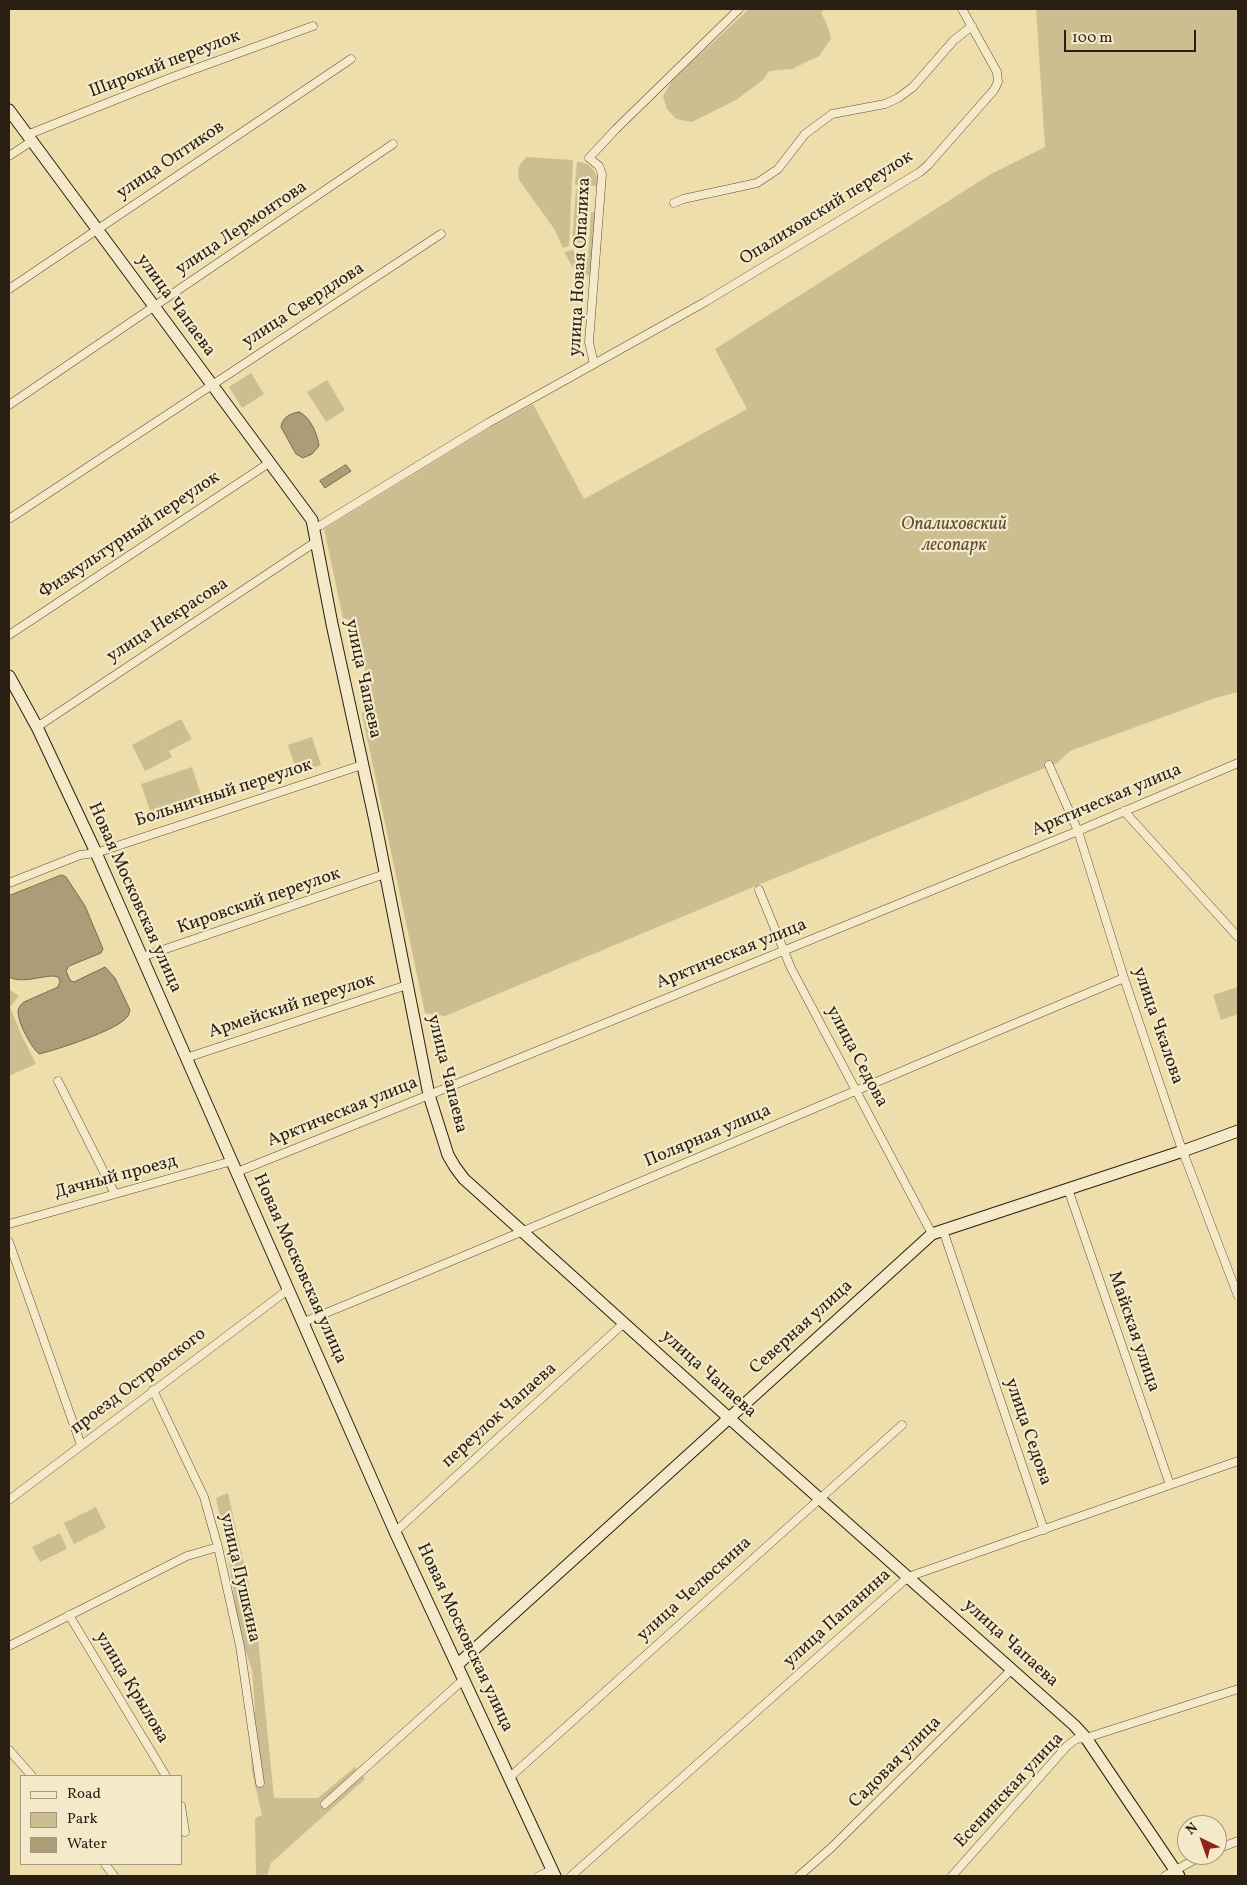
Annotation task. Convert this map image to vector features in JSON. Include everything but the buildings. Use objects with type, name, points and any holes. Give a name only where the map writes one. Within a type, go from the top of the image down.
[{"type":"street","name":"улица Новая Опалиха","points":[[315,527],[400,478],[488,423],[594,364],[589,342],[602,174],[599,166],[589,158],[616,128],[738,9]]},
{"type":"street","name":"Опалиховский переулок","points":[[594,364],[705,302],[920,172],[928,165],[988,98],[998,82],[997,72],[962,9]]},
{"type":"street","name":"Широкий переулок","points":[[9,156],[30,138],[170,78],[313,26]]},
{"type":"street","points":[[674,203],[683,199],[751,184],[767,177],[778,168],[805,134],[832,114],[885,104],[905,92],[913,86],[954,40],[972,26]]},
{"type":"street","name":"улица Оптиков","points":[[9,289],[351,58]]},
{"type":"street","name":"улица Чапаева","points":[[9,110],[307,513],[315,527],[332,624],[429,1095],[448,1155],[455,1167],[464,1178],[729,1418],[1074,1725],[1086,1738],[1173,1874]]},
{"type":"street","name":"улица Лермонтова","points":[[9,405],[393,144]]},
{"type":"street","name":"улица Свердлова","points":[[9,519],[442,234]]},
{"type":"street","name":"Физкультурный переулок","points":[[9,635],[269,463]]},
{"type":"street","name":"улица Некрасова","points":[[37,727],[317,541]]},
{"type":"street","name":"Новая Московская улица","points":[[9,676],[37,727],[96,853],[395,1532],[553,1873]]},
{"type":"street","name":"Арктическая улица","points":[[234,1167],[429,1095],[1078,831],[1238,763]]},
{"type":"street","name":"Больничный переулок","points":[[9,884],[80,855],[96,853],[362,765]]},
{"type":"street","name":"улица Чкалова","points":[[1049,765],[1078,831],[1124,978],[1183,1151],[1238,1296]]},
{"type":"street","points":[[1124,811],[1238,938]]},
{"type":"street","name":"Кировский переулок","points":[[142,958],[385,874]]},
{"type":"street","name":"улица Седова","points":[[759,890],[791,968],[856,1090],[937,1232],[1044,1530]]},
{"type":"street","name":"Полярная улица","points":[[304,1322],[523,1232],[1124,978]]},
{"type":"street","name":"Армейский переулок","points":[[186,1058],[407,985]]},
{"type":"street","points":[[58,1081],[116,1194]]},
{"type":"street","name":"Северная улица","points":[[457,1665],[937,1232],[1238,1131]]},
{"type":"street","name":"Дачный проезд","points":[[9,1224],[116,1194],[234,1167]]},
{"type":"street","name":"Майская улица","points":[[1068,1189],[1170,1485]]},
{"type":"street","points":[[9,1242],[81,1445]]},
{"type":"street","name":"проезд Островского","points":[[9,1500],[289,1289]]},
{"type":"street","name":"переулок Чапаева","points":[[395,1532],[624,1323]]},
{"type":"street","name":"улица Пушкина","points":[[153,1390],[204,1497],[218,1547],[240,1646],[260,1783]]},
{"type":"street","name":"улица Челюскина","points":[[509,1778],[902,1425]]},
{"type":"street","name":"улица Папанина","points":[[570,1876],[908,1577],[1238,1461]]},
{"type":"street","points":[[9,1646],[187,1556],[218,1547]]},
{"type":"street","name":"улица Крылова","points":[[70,1615],[165,1775]]},
{"type":"street","name":"Садовая улица","points":[[799,1876],[1012,1669]]},
{"type":"street","points":[[325,1804],[464,1680]]},
{"type":"street","name":"Есенинская улица","points":[[952,1876],[1067,1746],[1076,1739],[1086,1738],[1238,1689]]},
{"type":"street","points":[[9,1750],[31,1775]]},
{"type":"street","points":[[182,1812],[185,1832]]},
{"type":"street","points":[[106,1865],[114,1876]]},
{"type":"street","points":[[1173,1874],[1187,1865]]},
{"type":"street","points":[[539,1876],[553,1873]]},
{"type":"green space","points":[[749,9],[826,9],[821,12],[831,39],[819,56],[792,69],[769,71],[763,80],[736,100],[692,122],[676,119],[667,109],[663,96],[673,79]]},
{"type":"green space","name":"Опалиховский лесопарк","points":[[1036,9],[1238,9],[1238,692],[1215,698],[1070,751],[1057,763],[445,1016],[425,1013],[362,714],[367,684],[360,636],[351,620],[343,618],[324,529],[491,427],[533,404],[584,499],[747,409],[715,349],[991,174],[1045,147]]},
{"type":"green space","points":[[527,157],[573,160],[569,246],[563,248],[555,230],[519,180],[519,167]]},
{"type":"green space","points":[[577,162],[582,162],[593,169],[597,177],[598,186],[575,185]]},
{"type":"green space","points":[[576,189],[589,190],[586,243],[572,242]]},
{"type":"green space","points":[[591,212],[597,213],[592,272],[589,275],[581,276],[573,268],[564,252],[573,250],[580,258],[588,258]]},
{"type":"green space","points":[[251,373],[264,394],[242,408],[229,387]]},
{"type":"green space","points":[[327,380],[345,410],[326,422],[307,392]]},
{"type":"green space","points":[[181,719],[192,739],[169,751],[158,731]]},
{"type":"green space","points":[[158,731],[172,757],[145,771],[132,745]]},
{"type":"green space","points":[[312,737],[321,765],[297,773],[288,745]]},
{"type":"green space","points":[[192,767],[202,798],[151,814],[141,784]]},
{"type":"green space","points":[[1238,987],[1238,1014],[1221,1020],[1213,995]]},
{"type":"green space","points":[[9,989],[19,996],[10,1007],[36,1064],[9,1076]]},
{"type":"green space","points":[[228,1493],[256,1618],[274,1798],[318,1798],[355,1767],[365,1779],[271,1863],[267,1876],[256,1876],[255,1818],[262,1815],[252,1772],[250,1729],[255,1711],[252,1670],[239,1631],[227,1549],[216,1498]]},
{"type":"green space","points":[[96,1507],[106,1528],[74,1544],[64,1523]]},
{"type":"green space","points":[[60,1533],[67,1549],[40,1562],[32,1547]]},
{"type":"water","points":[[299,412],[307,417],[313,426],[319,446],[312,454],[303,458],[296,454],[281,427],[287,416]]},
{"type":"water","points":[[346,465],[351,471],[325,488],[320,481]]},
{"type":"water","points":[[62,875],[66,877],[85,906],[103,949],[101,953],[69,966],[66,971],[70,980],[74,982],[105,967],[115,978],[130,1010],[127,1017],[112,1028],[72,1044],[39,1054],[32,1046],[23,1028],[18,1012],[24,1002],[58,987],[60,981],[58,977],[54,976],[25,980],[9,977],[9,896]]}]
